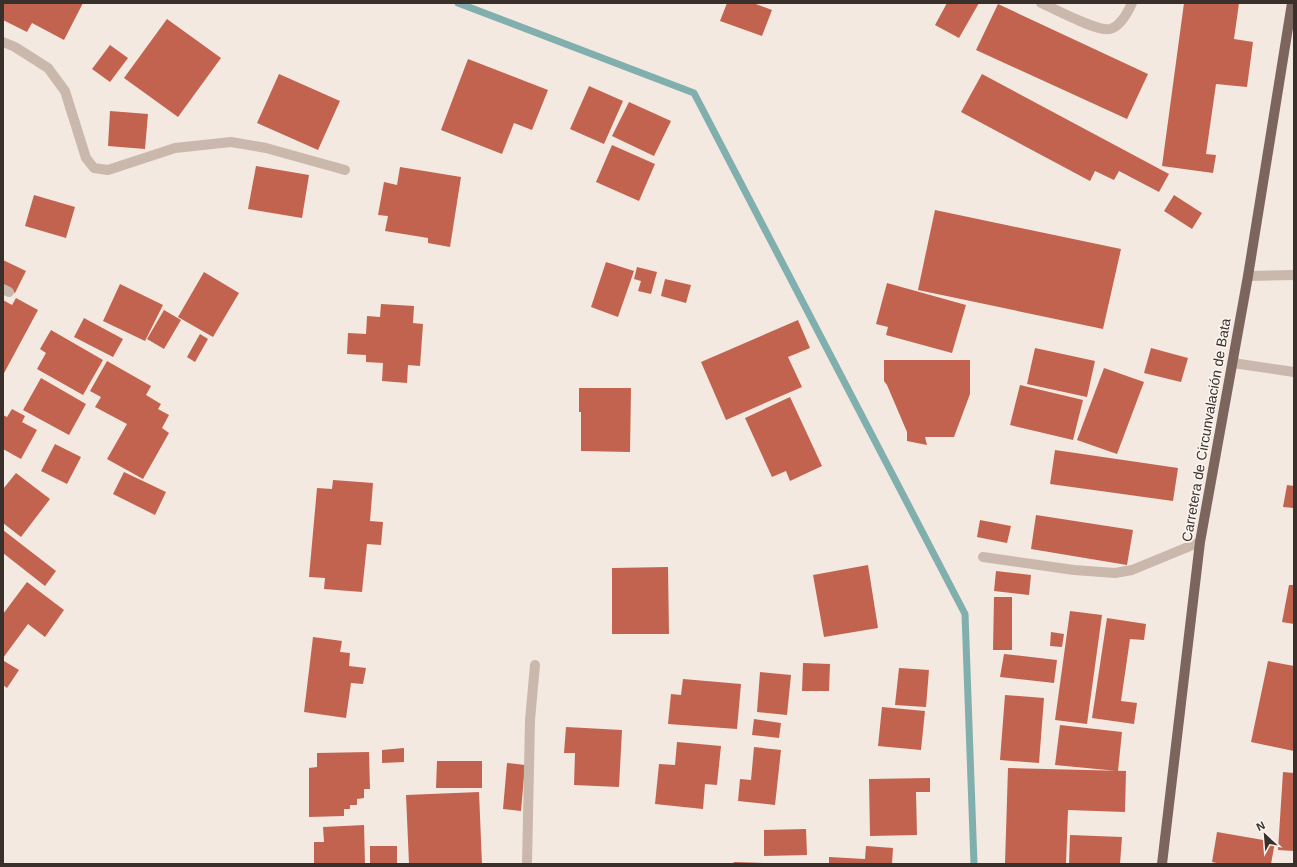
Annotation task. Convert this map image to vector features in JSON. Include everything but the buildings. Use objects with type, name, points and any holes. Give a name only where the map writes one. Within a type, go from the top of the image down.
[{"type":"main road","name":"Carretera de Circunvalación de Bata","points":[[1162,864],[1200,542],[1248,276],[1292,3]]},
{"type":"street","points":[[1041,3],[1097,28],[1110,29],[1119,24],[1132,3]]},
{"type":"street","points":[[3,42],[15,47],[48,68],[65,91],[86,158],[94,168],[108,170],[175,148],[231,142],[266,148],[345,170]]},
{"type":"street","points":[[1248,276],[1294,275]]},
{"type":"street","points":[[1233,363],[1294,372]]},
{"type":"street","points":[[983,557],[1074,570],[1115,573],[1132,570],[1200,542]]},
{"type":"street","points":[[527,864],[530,720],[535,665]]},
{"type":"waterway","points":[[458,3],[694,93],[965,614],[974,864]]}]
